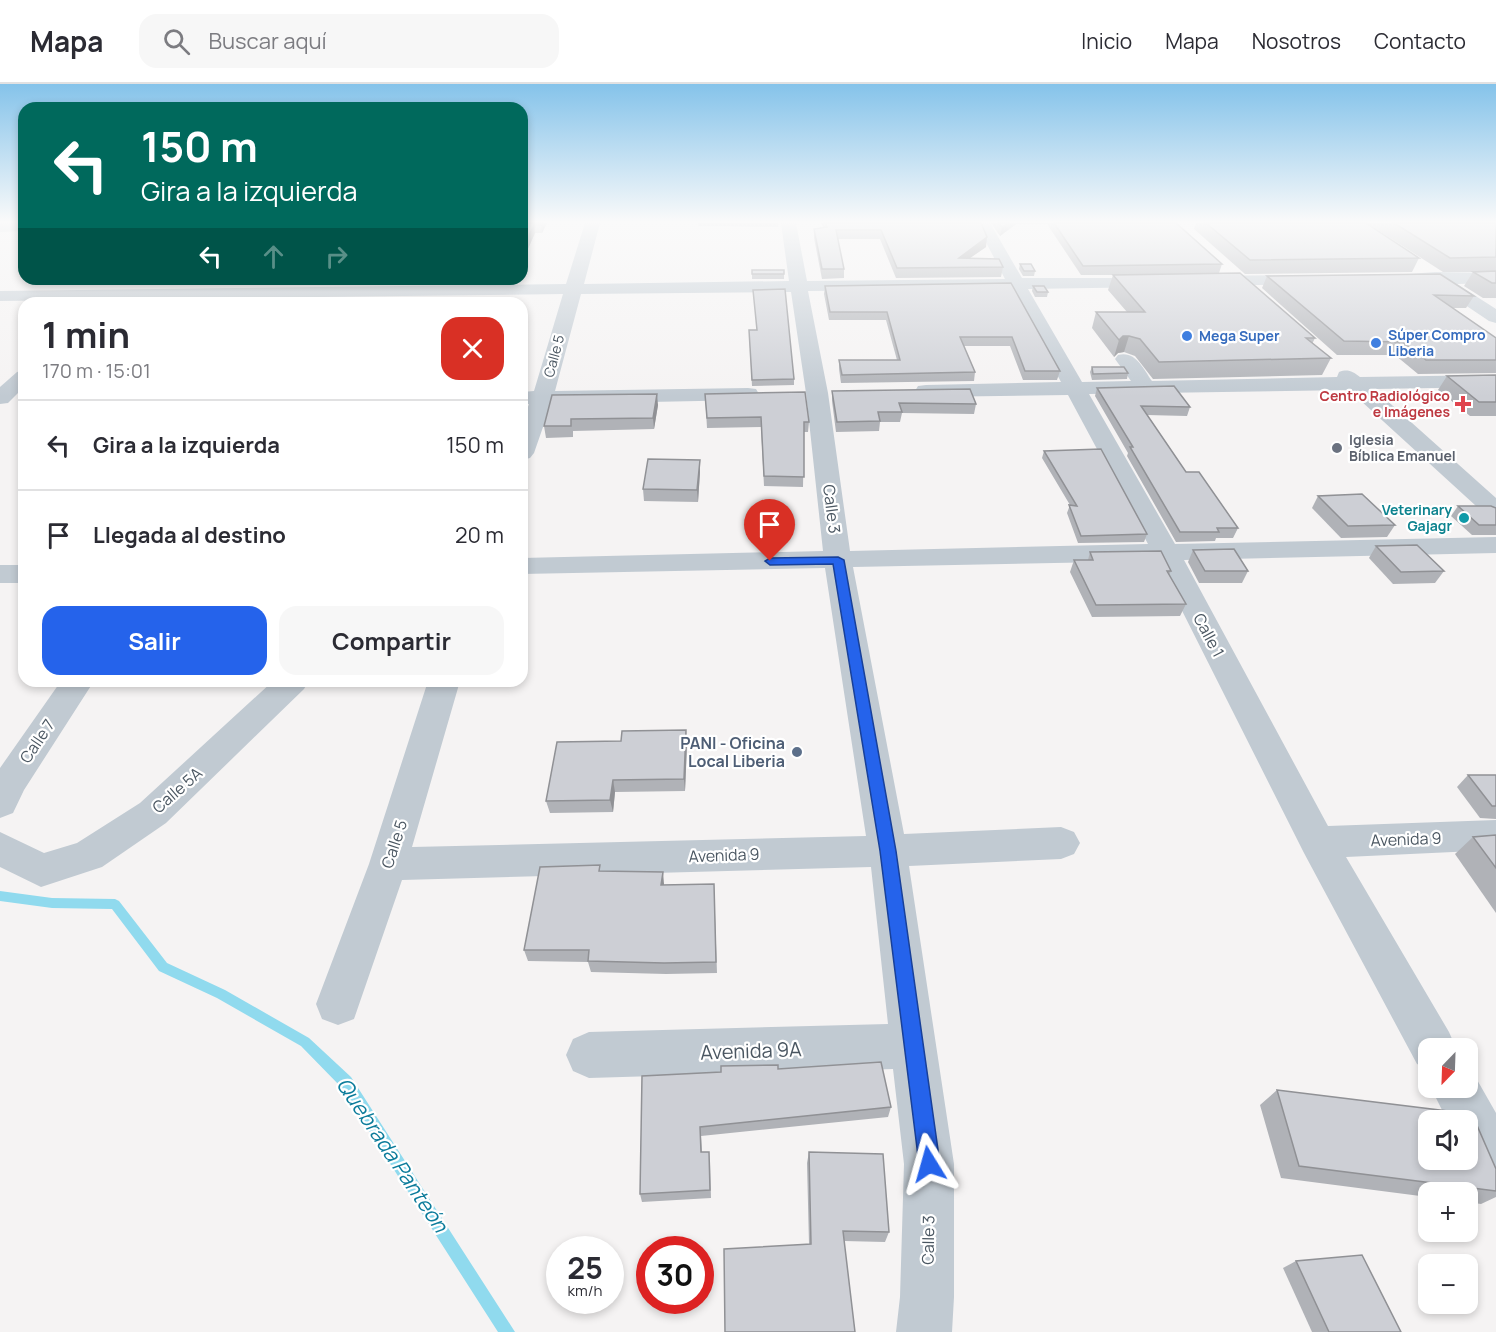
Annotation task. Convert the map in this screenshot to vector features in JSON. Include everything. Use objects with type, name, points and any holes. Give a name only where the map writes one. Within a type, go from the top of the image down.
[{"type":"street","name":"Calle 5","points":[[528,420],[532,398],[574,281]]},
{"type":"street","name":"Calle 3","points":[[797,281],[817,393],[838,560],[888,851],[929,1164],[927,1297],[924,1332]]},
{"type":"street","points":[[1238,281],[1256,297]]},
{"type":"street","points":[[1443,281],[1487,306],[1496,318]]},
{"type":"street","points":[[170,297],[348,291],[1168,282]]},
{"type":"street","name":"Calle 1","points":[[1016,283],[1166,552],[1317,842],[1427,1038]]},
{"type":"street","points":[[112,297],[125,285]]},
{"type":"street","points":[[0,296],[37,297]]},
{"type":"street","points":[[1125,359],[1146,387]]},
{"type":"street","points":[[1327,360],[1496,511]]},
{"type":"street","points":[[910,391],[1496,381]]},
{"type":"street","points":[[0,398],[18,382]]},
{"type":"street","points":[[532,398],[769,393]]},
{"type":"street","points":[[0,407],[18,406]]},
{"type":"street","points":[[528,567],[1496,544]]},
{"type":"street","points":[[0,574],[18,574]]},
{"type":"street","name":"Calle 7","points":[[0,803],[8,785],[74,687]]},
{"type":"street","name":"Calle 5A","points":[[0,848],[41,870],[88,856],[153,813],[287,687]]},
{"type":"street","name":"Calle 5","points":[[338,1004],[388,864],[442,687]]},
{"type":"street","name":"Avenida 9","points":[[1317,842],[1496,835]]},
{"type":"street","name":"Avenida 9","points":[[388,864],[888,851],[1061,843]]},
{"type":"street","name":"Avenida 9A","points":[[589,1055],[914,1046]]},
{"type":"street","points":[[1461,1098],[1496,1160]]},
{"type":"building","points":[[1118,281],[1250,281],[1315,338],[1306,338],[1331,358],[1159,362],[1140,339],[1123,336],[1119,340],[1096,312],[1145,312]]},
{"type":"building","points":[[1273,281],[1451,281],[1474,296],[1434,295],[1496,338],[1496,360],[1426,360],[1403,342],[1344,341]]},
{"type":"building","points":[[1011,283],[1060,371],[1025,371],[1012,337],[960,337],[975,372],[842,375],[839,360],[900,360],[887,312],[830,312],[825,286]]},
{"type":"building","points":[[1033,286],[1044,286],[1048,292],[1037,292]]},
{"type":"building","points":[[785,289],[794,379],[752,380],[749,330],[757,330],[753,290]]},
{"type":"building","points":[[1092,367],[1124,367],[1128,373],[1093,374]]},
{"type":"building","points":[[1496,375],[1496,402],[1479,402],[1447,376]]},
{"type":"building","points":[[1174,386],[1190,407],[1141,406],[1186,472],[1199,472],[1238,528],[1217,528],[1219,532],[1180,532],[1097,388]]},
{"type":"building","points":[[970,389],[976,404],[899,403],[902,412],[878,412],[880,421],[837,422],[832,391]]},
{"type":"building","points":[[805,392],[809,422],[804,422],[804,477],[764,476],[761,417],[707,418],[705,394]]},
{"type":"building","points":[[657,394],[653,418],[571,419],[571,426],[544,426],[552,395]]},
{"type":"building","points":[[1101,449],[1147,534],[1081,536],[1069,505],[1077,506],[1044,451]]},
{"type":"building","points":[[648,459],[700,460],[697,490],[643,489]]},
{"type":"building","points":[[1362,494],[1395,525],[1348,526],[1318,496]]},
{"type":"building","points":[[1458,506],[1496,508],[1496,525],[1479,525]]},
{"type":"building","points":[[1417,545],[1444,571],[1401,572],[1376,546]]},
{"type":"building","points":[[1234,549],[1248,571],[1205,571],[1193,550]]},
{"type":"building","points":[[1161,551],[1171,571],[1167,571],[1186,604],[1096,605],[1074,560],[1093,560],[1090,552]]},
{"type":"building","points":[[686,730],[684,779],[613,780],[610,800],[546,801],[557,742],[621,741],[622,731]]},
{"type":"building","points":[[1468,775],[1496,775],[1496,806],[1492,806]]},
{"type":"building","points":[[1496,835],[1496,868],[1473,837]]},
{"type":"building","points":[[600,865],[599,871],[663,872],[661,885],[714,884],[716,962],[588,961],[589,950],[524,950],[540,867]]},
{"type":"building","points":[[881,1062],[891,1107],[700,1127],[701,1152],[709,1152],[710,1190],[640,1194],[642,1076],[721,1072],[721,1066],[778,1065],[778,1069]]},
{"type":"building","points":[[1277,1090],[1440,1110],[1418,1110],[1418,1170],[1478,1170],[1478,1128],[1496,1169],[1496,1191],[1478,1189],[1478,1182],[1425,1182],[1299,1166]]},
{"type":"building","points":[[809,1152],[883,1154],[889,1232],[843,1231],[855,1332],[725,1332],[724,1249],[811,1244]]},
{"type":"building","points":[[1362,1255],[1401,1332],[1329,1332],[1296,1261]]},
{"type":"waterway","name":"Quebrada Panteón","points":[[0,896],[52,903],[115,904],[163,967],[221,994],[305,1042],[346,1082],[507,1332]]},
{"type":"place","name":"Mega Super","points":[[1187,336]]},
{"type":"place","name":"Súper Compro Liberia","points":[[1376,343]]},
{"type":"place","name":"Centro Radiológico e Imágenes","points":[[1463,404]]},
{"type":"place","name":"Iglesia Bíblica Emanuel","points":[[1337,448]]},
{"type":"place","name":"Veterinary Gajagr","points":[[1464,518]]},
{"type":"place","name":"PANI - Oficina Local Liberia","points":[[797,752]]},
{"type":"route","points":[[770,561],[838,560],[888,851],[929,1164]]}]
